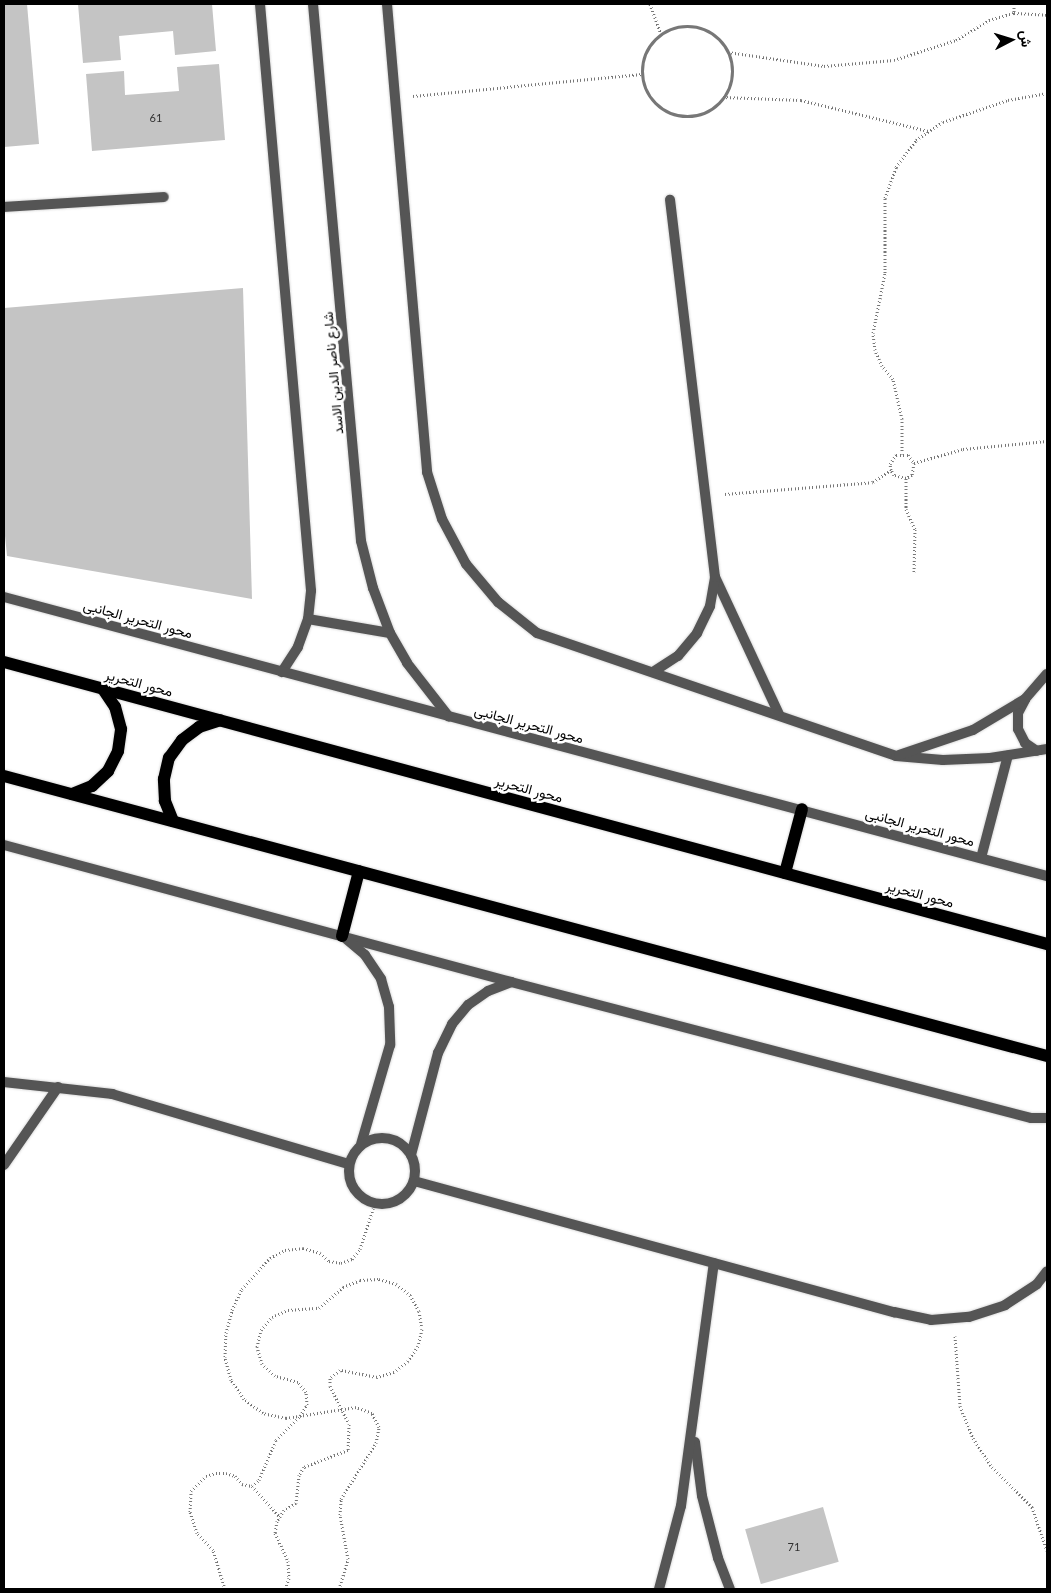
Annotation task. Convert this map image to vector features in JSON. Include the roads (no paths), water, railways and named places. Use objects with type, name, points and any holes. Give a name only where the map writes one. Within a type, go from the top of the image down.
[{"type":"main road","name":"محور التحرير","points":[[4,662],[1047,944]]},
{"type":"main road","points":[[72,794],[92,786],[108,771],[118,751],[121,729],[115,707],[103,688]]},
{"type":"main road","points":[[174,821],[165,801],[164,786],[169,758],[182,740],[199,727],[220,720]]},
{"type":"main road","points":[[4,776],[1047,1056]]},
{"type":"main road","points":[[785,873],[802,809]]},
{"type":"main road","points":[[342,936],[359,871]]},
{"type":"street","points":[[260,4],[310,548],[311,591],[308,619],[298,647],[282,672]]},
{"type":"street","name":"شارع ناصر الدين الاسد","points":[[313,4],[361,541],[372,588],[390,632],[407,663],[449,717]]},
{"type":"street","points":[[387,4],[427,472],[442,519],[466,564],[498,602],[537,633],[779,714],[896,756],[943,760],[1008,755],[1042,750]]},
{"type":"street","points":[[4,207],[164,197]]},
{"type":"street","points":[[652,672],[678,656],[697,633],[710,606],[714,577],[670,200]]},
{"type":"street","points":[[714,577],[779,714]]},
{"type":"street","name":"محور التحرير الجانبى","points":[[4,597],[981,858],[1046,873]]},
{"type":"street","points":[[308,619],[390,632]]},
{"type":"street","points":[[1042,750],[1024,742],[1018,728],[1018,713],[1025,699],[1047,674]]},
{"type":"street","points":[[896,756],[973,730],[1025,699]]},
{"type":"street","points":[[981,858],[1008,755]]},
{"type":"street","points":[[4,845],[511,982],[1031,1118],[1047,1118]]},
{"type":"street","points":[[342,936],[364,955],[381,979],[389,1007],[390,1045],[361,1144],[349,1164],[352,1186],[359,1196],[375,1203],[392,1203],[402,1198],[414,1181],[415,1166],[411,1155],[394,1140],[371,1139],[361,1144]]},
{"type":"street","points":[[411,1155],[438,1053],[452,1024],[468,1005],[488,991],[511,982]]},
{"type":"street","points":[[4,1082],[112,1094],[349,1164]]},
{"type":"street","points":[[4,1165],[58,1087]]},
{"type":"street","points":[[414,1181],[714,1264],[931,1320],[969,1317],[1005,1305],[1036,1284],[1047,1271]]},
{"type":"street","points":[[659,1589],[681,1506],[694,1432],[714,1264]]},
{"type":"street","points":[[694,1432],[702,1496],[718,1558],[730,1589]]}]
